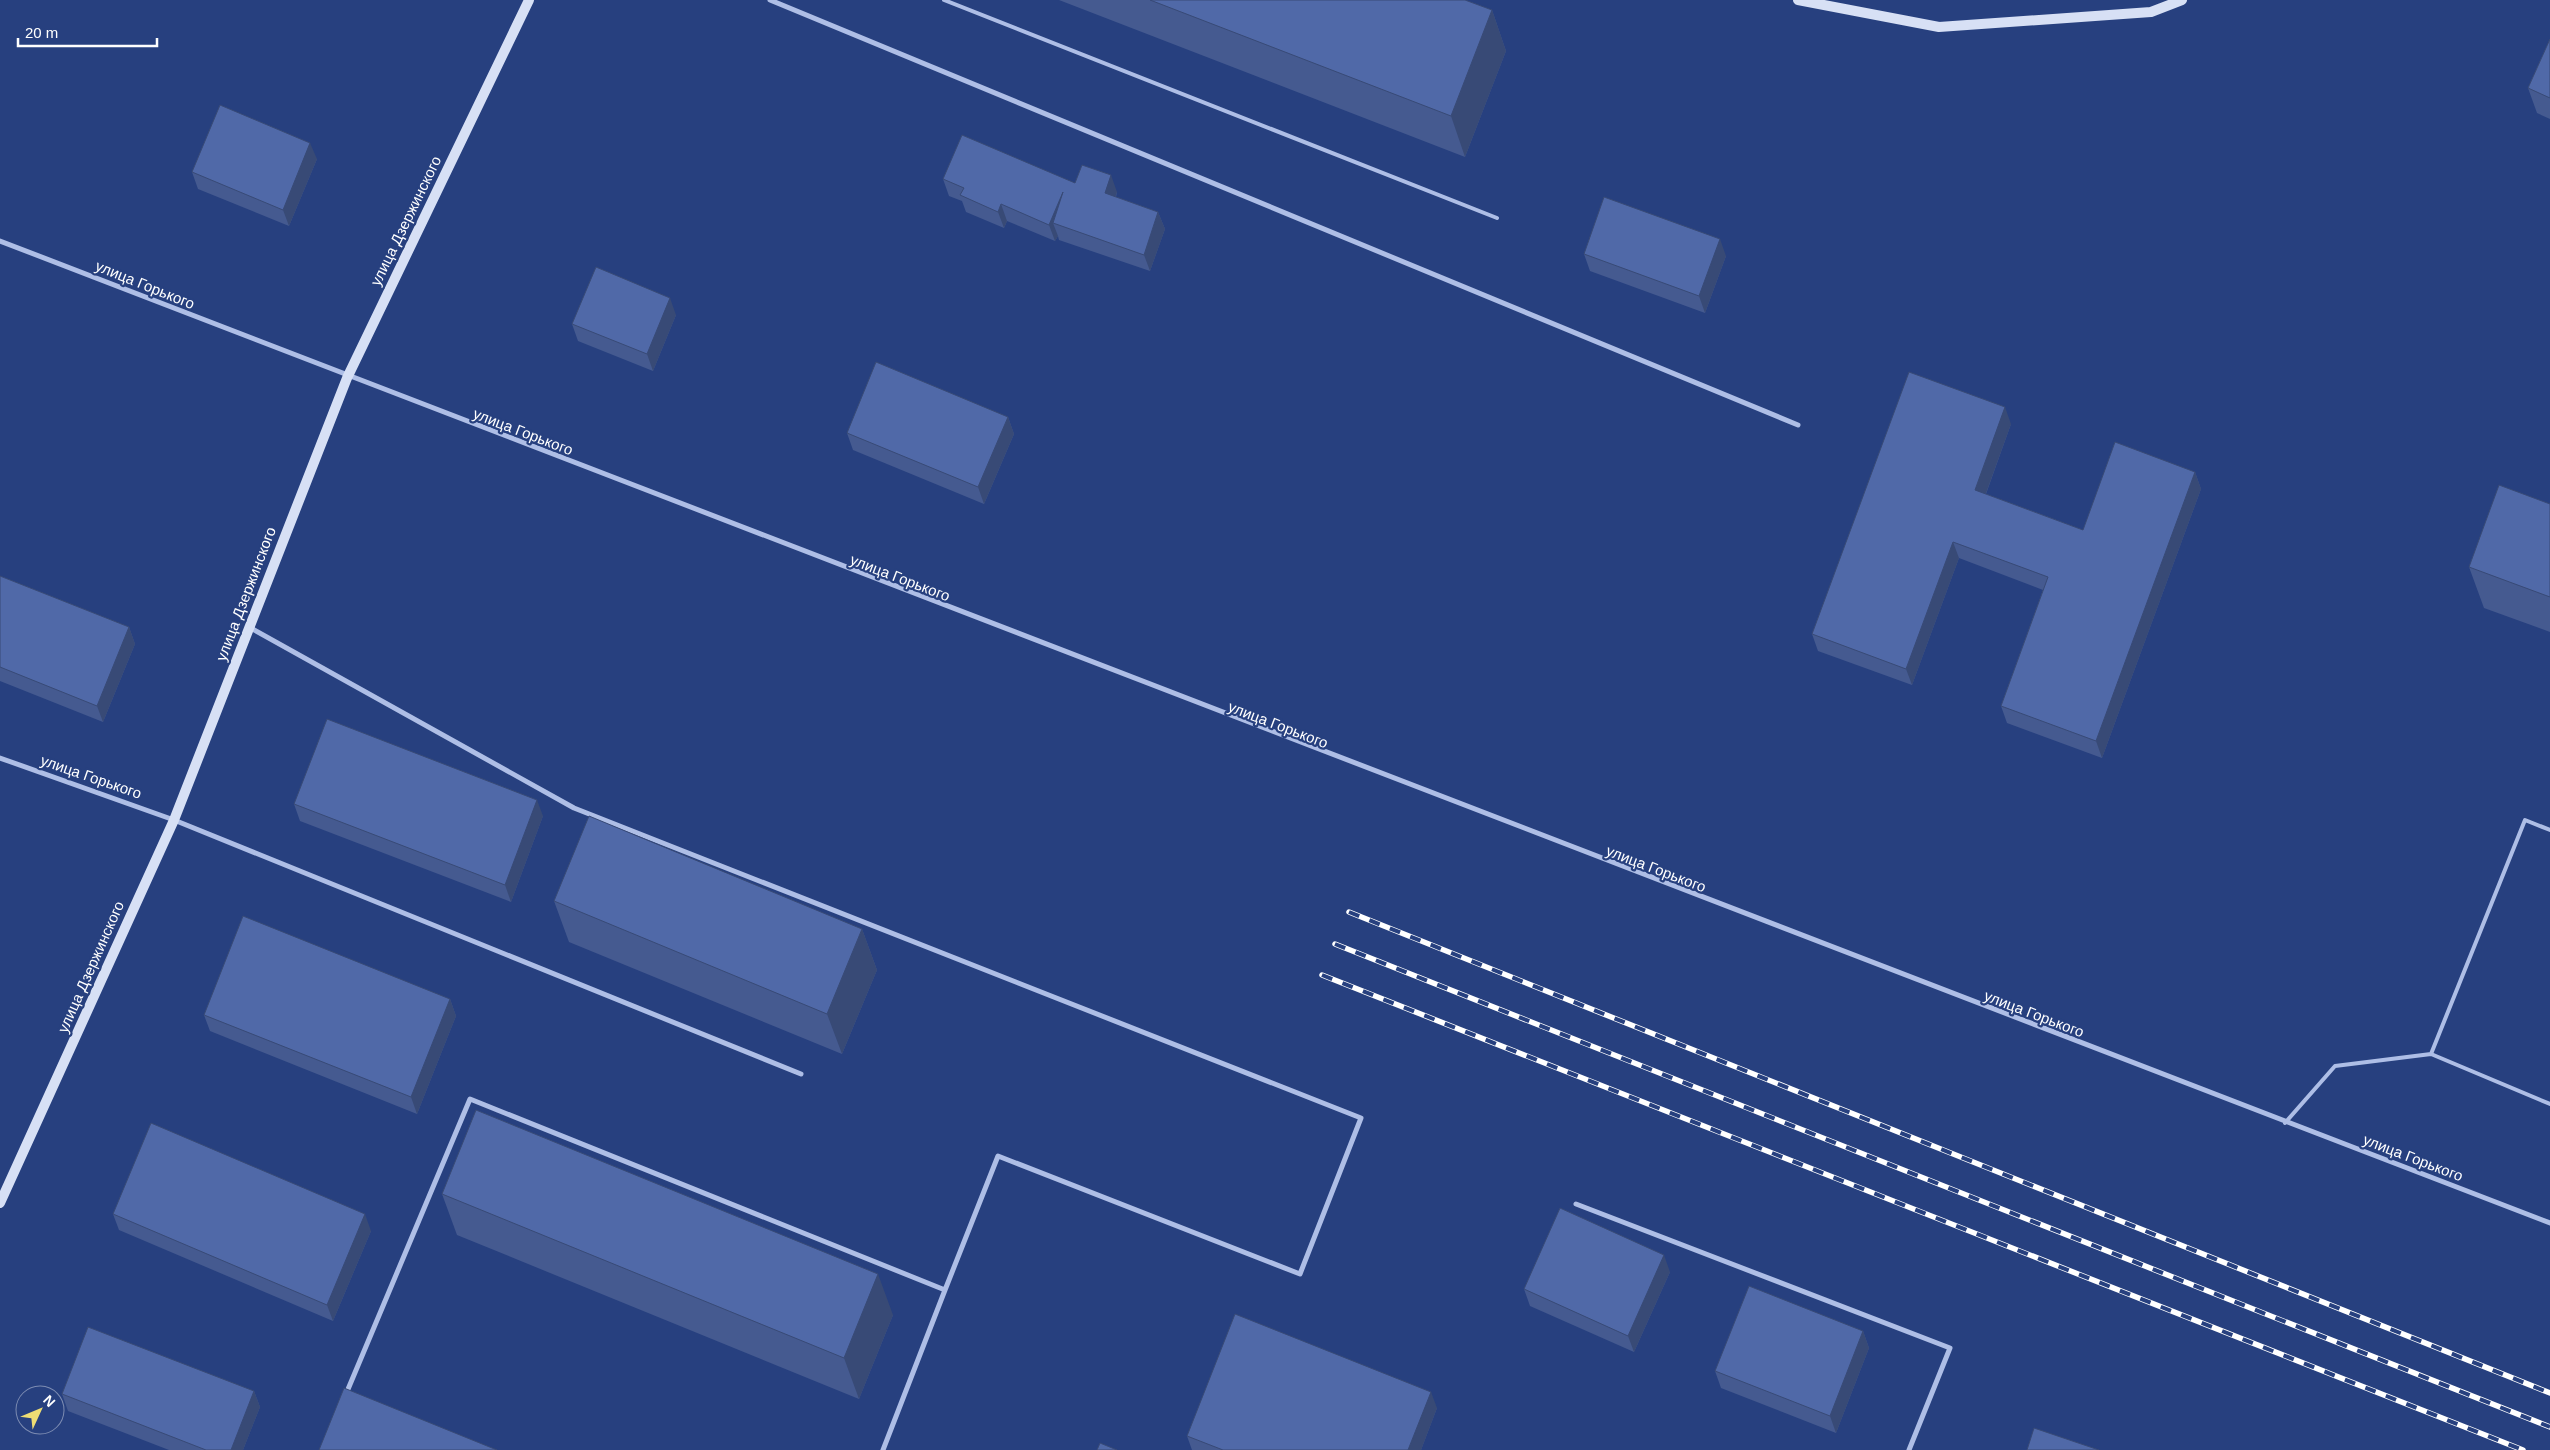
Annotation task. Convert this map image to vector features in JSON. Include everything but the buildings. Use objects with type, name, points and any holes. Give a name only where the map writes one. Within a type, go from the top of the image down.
[{"type":"street","name":"улица Дзержинского","points":[[0,1202],[174,820],[347,378],[529,0]]},
{"type":"street","points":[[770,0],[1798,425]]},
{"type":"street","points":[[1798,0],[1939,27],[2151,12],[2182,0]]},
{"type":"street","name":"улица Горького","points":[[0,241],[347,378],[1363,771],[2550,1223]]},
{"type":"street","points":[[249,627],[574,808],[1361,1118],[1300,1274],[998,1156],[883,1450]]},
{"type":"street","name":"улица Горького","points":[[0,758],[174,820],[801,1074]]},
{"type":"street","points":[[344,1400],[470,1099],[945,1290]]},
{"type":"street","points":[[1576,1204],[1950,1348],[1909,1450]]},
{"type":"lane","points":[[944,0],[1497,218]]},
{"type":"lane","points":[[2431,1054],[2525,820],[2550,830]]},
{"type":"lane","points":[[2285,1123],[2335,1066],[2431,1054],[2550,1104]]},
{"type":"railway","points":[[1349,912],[2550,1393]]},
{"type":"railway","points":[[1335,944],[2550,1427]]},
{"type":"railway","points":[[1322,975],[2523,1450]]}]
